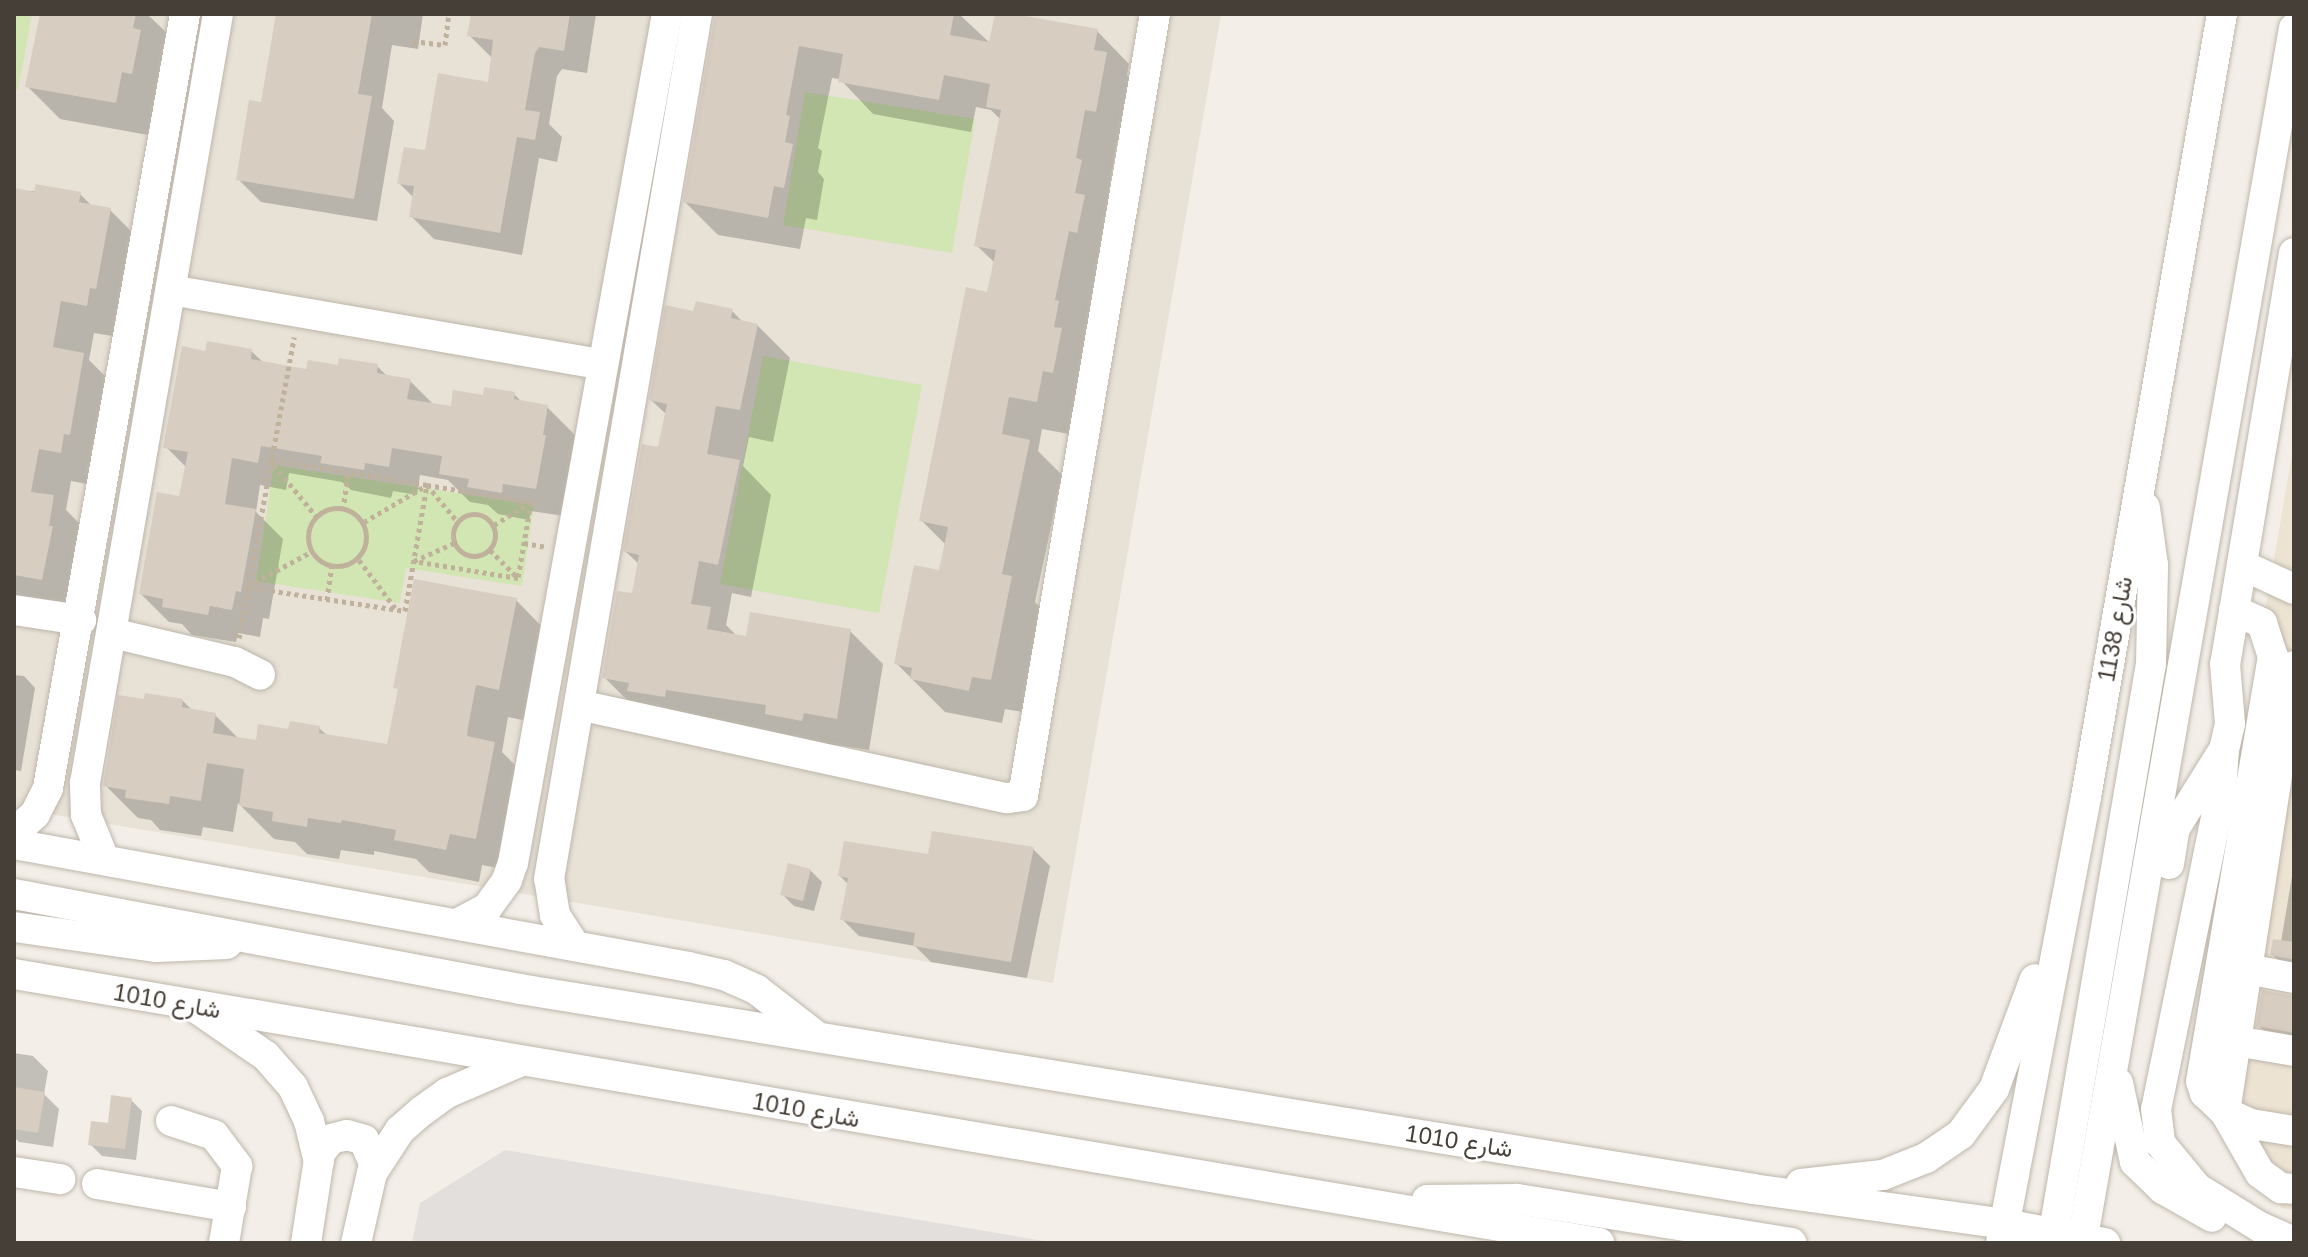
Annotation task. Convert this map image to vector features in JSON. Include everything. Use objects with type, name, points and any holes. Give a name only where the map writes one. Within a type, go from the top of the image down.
[{"type":"street","points":[[14,833],[35,814],[50,776],[81,620],[185,14]]},
{"type":"street","points":[[104,859],[86,815],[85,783],[218,14]]},
{"type":"street","points":[[457,924],[487,908],[499,894],[507,880],[515,849],[667,14]]},
{"type":"street","points":[[575,946],[555,915],[550,897],[552,861],[697,14]]},
{"type":"street","points":[[579,705],[1007,798],[1023,796],[1155,14]]},
{"type":"street","name":"شارع 1138","points":[[2007,1237],[2222,14]]},
{"type":"street","points":[[2076,1241],[2117,1057],[2294,28]]},
{"type":"street","points":[[2294,253],[2225,664],[2230,724],[2224,749],[2221,793],[2156,1109],[2160,1143],[2197,1188],[2260,1227],[2294,1242]]},
{"type":"street","points":[[171,290],[603,365]]},
{"type":"street","points":[[2076,1241],[2151,664],[2153,565],[2141,479]]},
{"type":"street","points":[[2242,565],[2294,589]]},
{"type":"street","points":[[14,610],[81,620]]},
{"type":"street","points":[[2234,610],[2262,623],[2273,656],[2201,1081],[2205,1093],[2225,1112],[2260,1173],[2281,1188],[2294,1189]]},
{"type":"street","points":[[112,633],[247,669]]},
{"type":"street","points":[[2225,1112],[2294,666]]},
{"type":"street","points":[[2224,749],[2175,828],[2143,1014],[2117,1057],[2135,1162],[2163,1189],[2259,1243]]},
{"type":"street","points":[[50,776],[63,783],[85,783]]},
{"type":"street","points":[[1753,1189],[1883,1175],[1926,1158],[1971,1123],[1994,1089],[2028,1004],[2086,797]]},
{"type":"street","points":[[14,844],[724,975],[757,990],[788,1010],[814,1034]]},
{"type":"street","points":[[515,849],[523,863],[530,867],[538,868],[552,861]]},
{"type":"street","name":"شارع 1010","points":[[14,894],[520,989],[814,1034],[1753,1189],[2007,1237],[2076,1241]]},
{"type":"street","points":[[14,927],[157,947],[191,948],[257,939]]},
{"type":"street","points":[[2247,969],[2294,978]]},
{"type":"street","name":"شارع 1010","points":[[14,974],[1599,1243]]},
{"type":"street","points":[[194,1006],[266,1056],[293,1087],[309,1121],[319,1162]]},
{"type":"street","points":[[2236,1041],[2294,1051]]},
{"type":"street","points":[[372,1173],[400,1130],[422,1111],[447,1093],[519,1062]]},
{"type":"street","points":[[2225,1112],[2251,1124],[2294,1131]]},
{"type":"street","points":[[171,1121],[214,1135],[237,1166],[224,1243]]},
{"type":"street","points":[[306,1243],[320,1153],[331,1139],[356,1136],[370,1147],[374,1164],[356,1243]]},
{"type":"street","points":[[14,1172],[60,1179]]},
{"type":"street","points":[[97,1184],[231,1207]]},
{"type":"street","points":[[1349,1201],[1517,1199],[1791,1243]]},
{"type":"path","points":[[413,41],[445,45],[449,14]]},
{"type":"path","points":[[247,669],[247,587],[298,312]]},
{"type":"path","points":[[269,459],[531,502]]},
{"type":"path","points":[[269,459],[316,516]]},
{"type":"path","points":[[343,510],[348,473]]},
{"type":"path","points":[[247,587],[405,611],[427,485]]},
{"type":"path","points":[[427,485],[457,521],[454,543]]},
{"type":"path","points":[[364,522],[427,485]]},
{"type":"path","points":[[494,525],[531,502]]},
{"type":"path","points":[[518,578],[531,502]]},
{"type":"path","points":[[331,509],[343,510],[357,515],[364,522],[366,540],[359,560],[348,566],[332,565],[311,552],[309,533],[316,516],[331,509]]},
{"type":"path","points":[[457,521],[471,514],[494,525]]},
{"type":"path","points":[[490,550],[496,534],[494,525]]},
{"type":"path","points":[[414,561],[454,543]]},
{"type":"path","points":[[454,543],[472,555],[490,550]]},
{"type":"path","points":[[490,550],[518,578]]},
{"type":"path","points":[[247,587],[311,552]]},
{"type":"path","points":[[469,569],[472,555]]},
{"type":"path","points":[[359,560],[397,609]]},
{"type":"path","points":[[414,561],[518,578]]},
{"type":"path","points":[[327,600],[332,565]]},
{"type":"shaded area","points":[[14,14],[1221,14],[1053,983],[14,808]]},
{"type":"shaded area","points":[[2294,443],[2294,1210],[2282,1208],[2184,1082]]},
{"type":"shaded area","points":[[505,1150],[1056,1243],[412,1243],[420,1203]]},
{"type":"green space","points":[[14,14],[32,14],[18,90],[14,90]]},
{"type":"green space","points":[[805,92],[975,119],[952,253],[783,225]]},
{"type":"green space","points":[[763,356],[922,385],[879,613],[720,584]]},
{"type":"green space","points":[[274,465],[534,505],[522,586],[406,568],[400,603],[256,581]]},
{"type":"building","points":[[40,14],[136,14],[133,28],[141,30],[132,74],[122,72],[116,103],[25,87]]},
{"type":"building","points":[[276,14],[372,14],[358,94],[372,96],[354,199],[236,180],[249,100],[261,102]]},
{"type":"building","points":[[471,14],[570,14],[564,51],[539,47],[535,53],[525,110],[540,112],[535,140],[517,137],[500,233],[409,217],[414,186],[397,184],[404,147],[425,150],[438,73],[488,82],[493,40],[467,36]]},
{"type":"building","points":[[715,14],[954,14],[950,35],[989,42],[995,14],[1014,14],[1098,29],[1094,50],[1107,52],[1096,112],[1085,110],[1076,158],[1082,160],[1075,193],[1085,195],[1077,233],[1069,231],[1055,300],[1059,301],[1054,327],[1062,328],[1053,373],[1043,371],[1037,402],[1009,397],[1002,434],[1030,440],[1002,574],[1012,576],[991,680],[972,677],[969,691],[910,679],[912,668],[894,664],[914,565],[939,570],[948,527],[919,521],[966,287],[987,292],[996,250],[974,246],[1001,110],[986,107],[990,84],[944,75],[939,100],[838,82],[843,54],[799,46],[786,115],[790,116],[785,142],[793,144],[784,188],[774,186],[768,218],[683,202]]},
{"type":"building","points":[[36,184],[81,192],[79,202],[111,208],[96,289],[90,288],[87,306],[61,301],[53,347],[84,353],[70,435],[64,434],[61,453],[39,449],[31,492],[54,495],[49,526],[53,526],[42,580],[14,575],[14,188],[34,192]]},
{"type":"building","points":[[696,301],[733,309],[731,318],[758,324],[740,410],[716,406],[707,454],[740,460],[718,565],[699,561],[691,604],[711,607],[707,629],[746,636],[750,612],[851,629],[837,719],[804,713],[802,721],[765,714],[766,705],[666,690],[665,697],[627,691],[629,683],[602,678],[617,591],[632,593],[639,555],[623,551],[642,444],[658,447],[667,404],[649,400],[665,305],[693,311]]},
{"type":"building","points":[[207,341],[252,349],[251,359],[306,369],[308,360],[338,365],[339,358],[378,364],[377,373],[411,379],[407,399],[451,406],[453,390],[483,395],[484,387],[515,392],[514,399],[548,405],[536,489],[503,484],[502,493],[467,487],[469,479],[439,474],[442,456],[392,448],[389,467],[365,463],[364,470],[320,463],[322,456],[261,446],[258,463],[232,458],[225,504],[256,509],[241,592],[236,591],[232,610],[210,606],[208,615],[162,607],[163,599],[139,594],[157,492],[179,496],[188,452],[163,448],[182,346],[205,351]]},
{"type":"building","points":[[414,579],[517,598],[499,690],[476,685],[468,727],[467,736],[495,742],[476,839],[450,834],[446,850],[394,840],[396,830],[342,820],[341,823],[308,818],[307,827],[272,821],[273,812],[239,806],[244,769],[207,763],[201,801],[170,796],[169,804],[125,798],[126,790],[103,786],[118,695],[144,699],[145,693],[183,699],[182,707],[216,713],[213,733],[256,740],[258,724],[288,729],[290,721],[320,726],[319,733],[387,744],[398,689],[393,688]]},
{"type":"building","points":[[932,831],[1034,847],[1011,962],[913,946],[915,933],[840,920],[848,878],[838,876],[844,841],[928,854]]},
{"type":"building","points":[[788,863],[811,869],[803,901],[780,895]]},
{"type":"building","points":[[2273,939],[2294,942],[2294,960],[2270,955]]},
{"type":"building","points":[[2262,990],[2294,996],[2294,1033],[2256,1026]]},
{"type":"building","points":[[14,1087],[45,1092],[38,1133],[14,1129]]},
{"type":"building","points":[[111,1095],[132,1098],[125,1149],[88,1145],[91,1121],[108,1123]]}]
